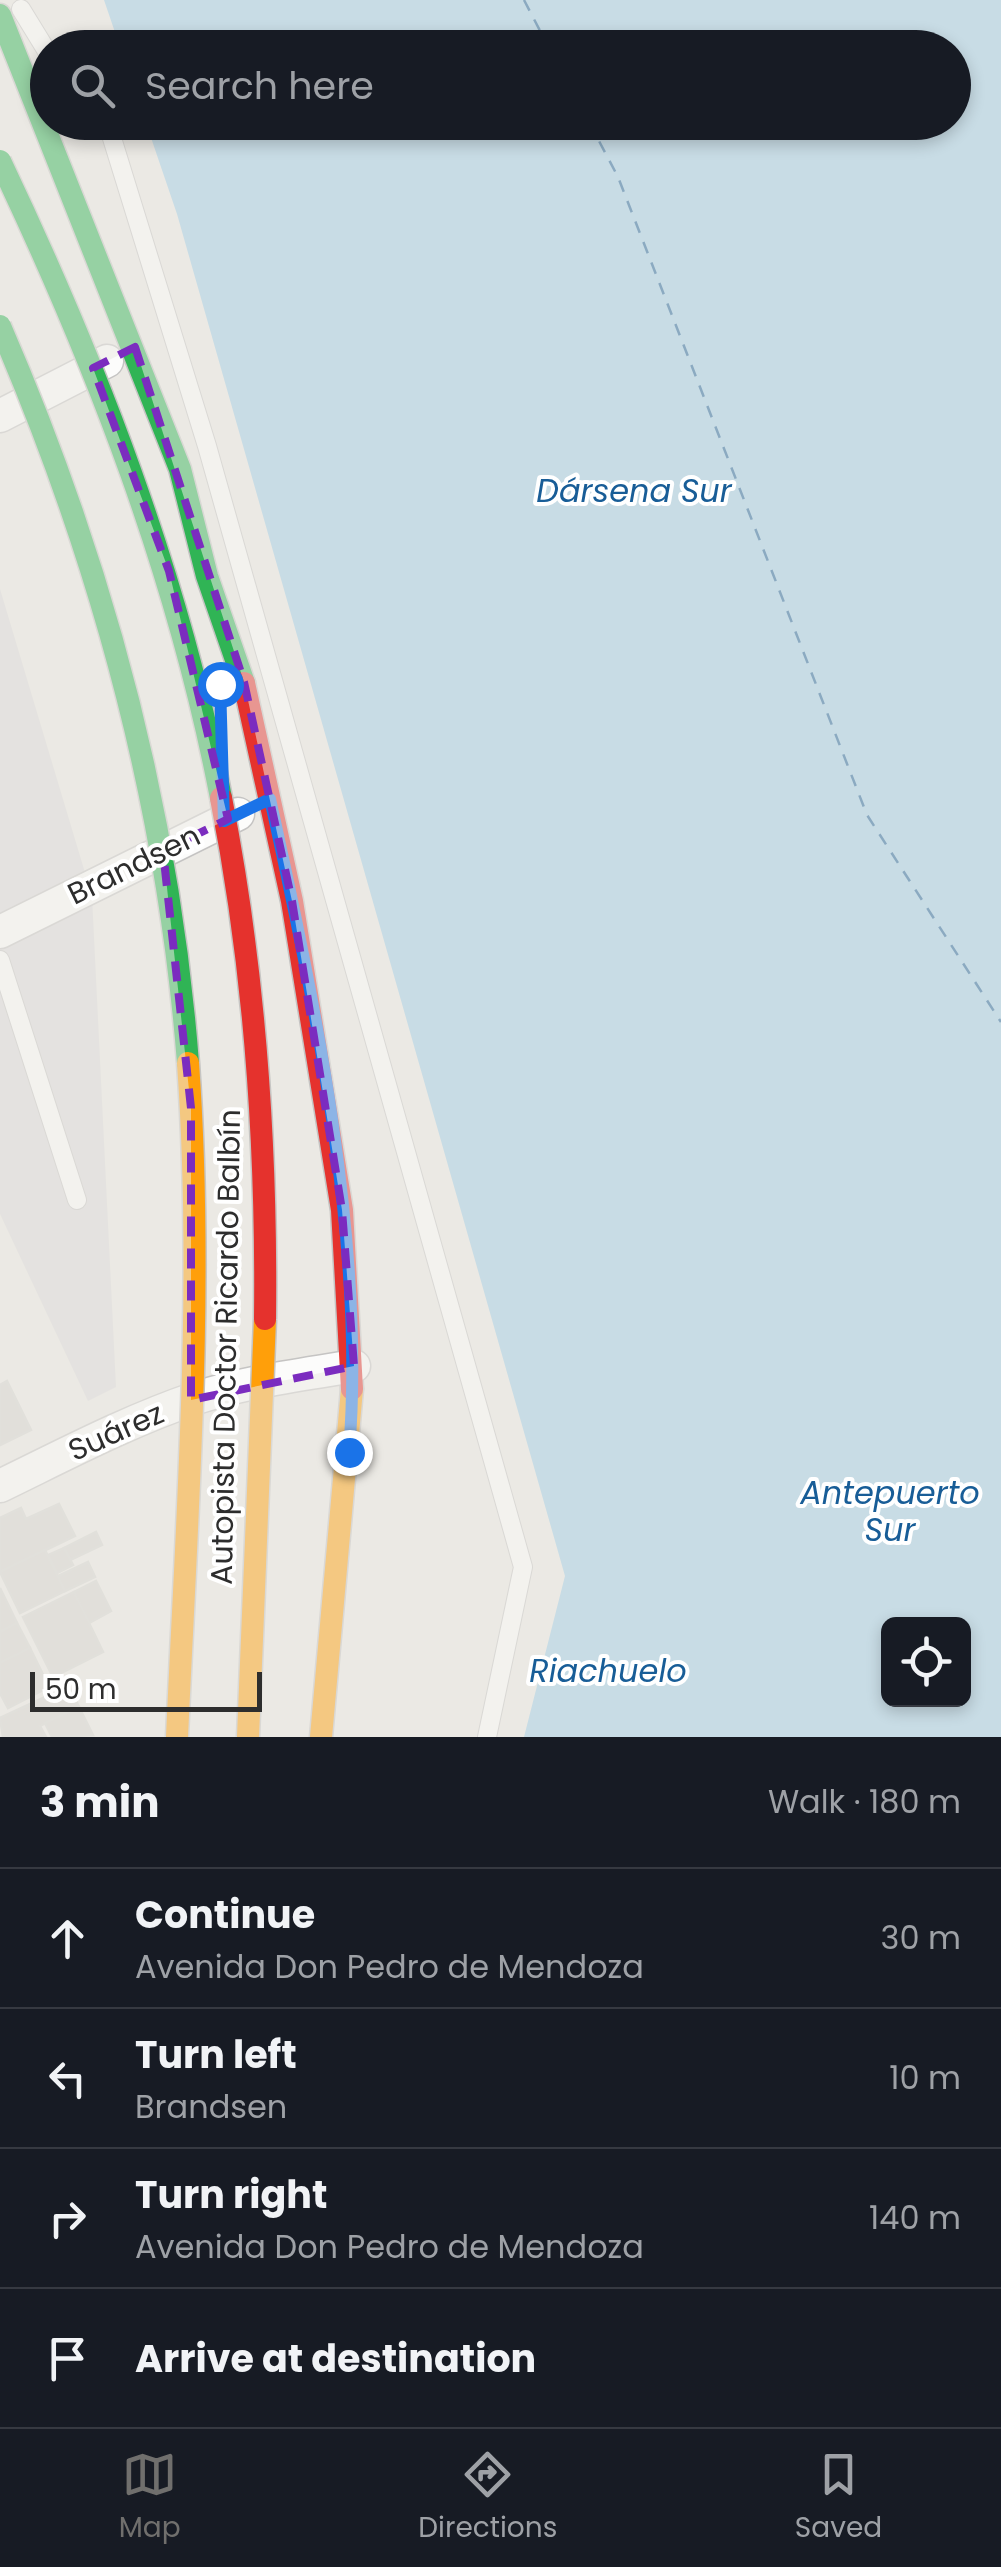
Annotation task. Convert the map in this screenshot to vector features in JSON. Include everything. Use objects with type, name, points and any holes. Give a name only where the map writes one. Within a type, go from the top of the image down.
[{"type":"main road","points":[[0,15],[30,89]]},
{"type":"main road","points":[[51,140],[180,469],[207,576],[244,682],[292,901],[328,1113],[342,1210],[354,1366],[321,1737]]},
{"type":"main road","name":"Autopista Doctor Ricardo Balbín","points":[[0,161],[73,317],[169,571],[204,702],[231,834],[250,968],[264,1238],[248,1737]]},
{"type":"main road","name":"Autopista Doctor Ricardo Balbín","points":[[0,326],[58,466],[132,699],[163,846],[191,1108],[194,1239],[178,1737]]},
{"type":"main road","points":[[207,576],[220,684],[249,1383],[235,1737]]},
{"type":"street","points":[[0,416],[135,347]]},
{"type":"street","name":"Brandsen","points":[[0,932],[270,799]]},
{"type":"street","name":"Suárez","points":[[0,1486],[142,1418],[249,1383],[354,1366]]},
{"type":"lane","points":[[16,0],[34,30]]},
{"type":"lane","points":[[113,140],[207,446],[523,1567],[487,1737]]},
{"type":"lane","points":[[0,960],[77,1200]]},
{"type":"highlighted area","points":[[135,347],[244,682],[292,901],[342,1210],[354,1366],[191,1400],[191,1108],[163,851],[228,819],[169,571],[93,368]]},
{"type":"shaded area","points":[[0,589],[92,896],[116,1387],[88,1401],[0,1214]]},
{"type":"water","name":"Dársena Sur","points":[[104,0],[1001,0],[1001,1737],[524,1737],[565,1576],[177,214],[152,140],[971,140],[971,30],[114,30]]},
{"type":"building","points":[[7,1381],[31,1430],[0,1445],[0,1385]]},
{"type":"building","points":[[59,1504],[75,1536],[0,1572],[0,1518],[21,1508],[26,1519]]},
{"type":"building","points":[[96,1532],[102,1545],[70,1560],[64,1548]]},
{"type":"building","points":[[64,1548],[73,1565],[57,1573],[48,1555]]},
{"type":"building","points":[[45,1550],[65,1591],[20,1613],[0,1572]]},
{"type":"building","points":[[88,1562],[95,1577],[65,1591],[58,1576]]},
{"type":"building","points":[[96,1581],[111,1611],[89,1623],[74,1592]]},
{"type":"building","points":[[0,1588],[17,1623],[0,1632]]},
{"type":"building","points":[[74,1592],[103,1652],[53,1677],[23,1617]]},
{"type":"building","points":[[17,1623],[30,1648],[0,1663],[0,1632]]},
{"type":"building","points":[[30,1648],[49,1687],[8,1708],[0,1693],[0,1663]]},
{"type":"building","points":[[69,1686],[79,1707],[40,1726],[46,1737],[3,1737],[0,1718]]},
{"type":"building","points":[[79,1707],[93,1735],[52,1737],[45,1723]]},
{"type":"ferry route","points":[[524,0],[540,30]]},
{"type":"ferry route","points":[[598,140],[618,177],[867,815],[1001,1022]]},
{"type":"traffic: fast","points":[[0,15],[30,91]]},
{"type":"traffic: fast","points":[[50,140],[180,469],[207,576],[244,683]]},
{"type":"traffic: fast","points":[[0,161],[69,315],[131,472],[182,633],[221,798]]},
{"type":"traffic: fast","points":[[0,326],[70,505],[125,687],[165,873],[188,1063]]},
{"type":"traffic: slow","points":[[177,1737],[194,1316],[193,1147],[188,1063]]},
{"type":"traffic: slow","points":[[248,1737],[265,1319]]},
{"type":"traffic: slow","points":[[321,1737],[352,1389]]},
{"type":"traffic: jam","points":[[244,683],[292,901],[342,1210],[352,1389]]},
{"type":"traffic: jam","points":[[221,798],[242,927],[256,1057],[264,1188],[265,1319]]},
{"type":"route","points":[[220,684],[224,821],[270,799],[307,979],[342,1210],[354,1366],[349,1452]]},
{"type":"water label","name":"Antepuerto Sur","points":[[890,1512]]},
{"type":"water label","name":"Riachuelo","points":[[608,1671]]}]
